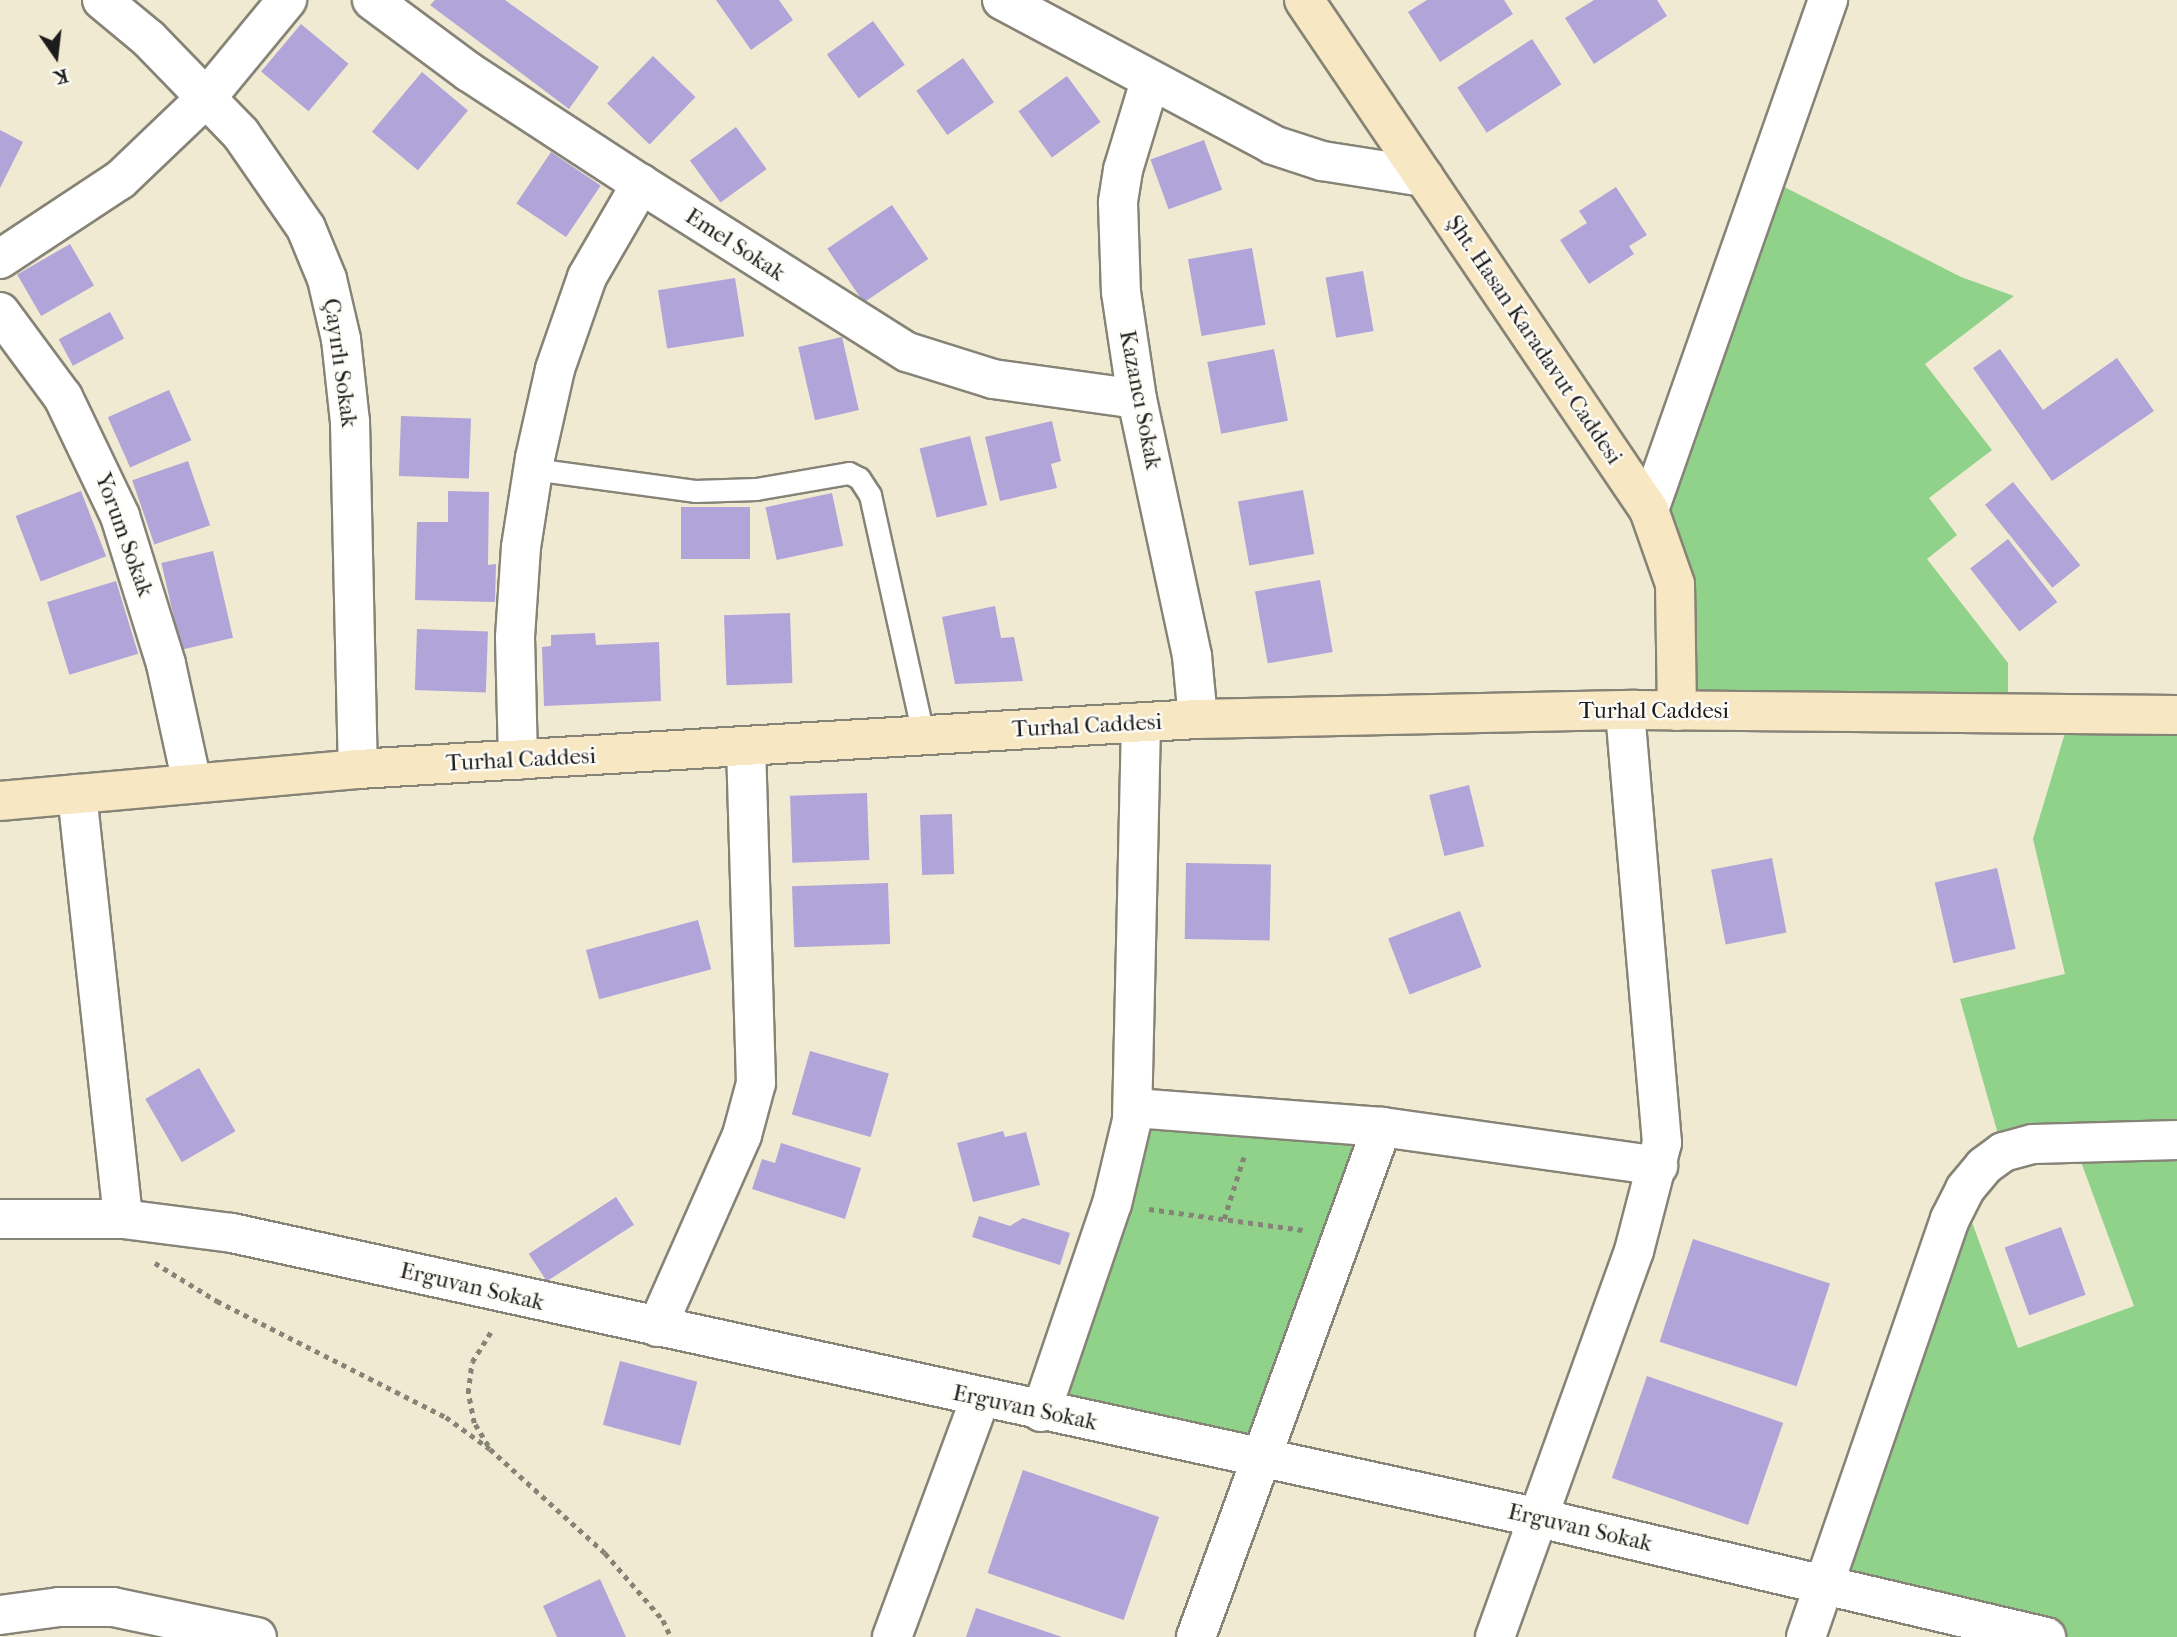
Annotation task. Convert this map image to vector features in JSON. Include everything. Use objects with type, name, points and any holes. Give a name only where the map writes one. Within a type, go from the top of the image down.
[{"type":"street","name":"Çayırlı Sokak","points":[[102,0],[149,39],[207,97],[271,172],[301,220],[318,255],[335,307],[350,422],[358,769]]},
{"type":"street","points":[[0,259],[120,180],[207,97],[287,0]]},
{"type":"street","name":"Emel Sokak","points":[[372,0],[470,72],[906,352],[993,379],[1137,399]]},
{"type":"street","points":[[1002,0],[1273,145],[1322,161],[1424,177]]},
{"type":"street","name":"Şht. Hasan Karadavut Caddesi","points":[[1304,0],[1649,510],[1675,583],[1677,711]]},
{"type":"street","points":[[1649,510],[1828,0]]},
{"type":"street","name":"Kazancı Sokak","points":[[1150,81],[1131,136],[1118,203],[1121,292],[1137,399],[1175,570],[1198,719]]},
{"type":"street","points":[[518,761],[515,637],[533,469],[555,369],[582,288],[598,253],[641,184]]},
{"type":"street","name":"Yorum Sokak","points":[[0,312],[63,397],[120,516],[166,664],[192,783]]},
{"type":"street","points":[[1494,1637],[1634,1251],[1658,1166],[1661,1099],[1625,711]]},
{"type":"street","name":"Turhal Caddesi","points":[[0,801],[358,769],[1198,719],[1625,711],[2177,715]]},
{"type":"street","points":[[1041,1412],[1112,1204],[1134,1108],[1141,722]]},
{"type":"street","points":[[657,1327],[742,1135],[756,1083],[746,746]]},
{"type":"street","points":[[78,794],[123,1219]]},
{"type":"street","points":[[1134,1108],[1382,1128],[1658,1166]]},
{"type":"street","points":[[1196,1637],[1382,1128]]},
{"type":"street","points":[[1807,1637],[1950,1219],[1965,1189],[1983,1166],[2003,1152],[2034,1144],[2177,1140]]},
{"type":"street","name":"Erguvan Sokak","points":[[0,1219],[123,1219],[232,1233],[980,1399],[1539,1518],[2046,1637]]},
{"type":"street","points":[[892,1637],[980,1399]]},
{"type":"street","points":[[0,1615],[59,1607],[113,1607],[257,1637]]},
{"type":"lane","points":[[533,469],[695,491],[756,489],[849,473],[859,478],[870,495],[923,735]]},
{"type":"path","points":[[1224,1219],[1256,1118]]},
{"type":"path","points":[[1112,1204],[1342,1235]]},
{"type":"path","points":[[123,1219],[130,1237],[162,1268],[240,1313],[446,1417],[490,1449],[605,1553],[663,1620],[671,1637]]},
{"type":"path","points":[[490,1449],[474,1423],[468,1393],[472,1362],[486,1335],[502,1321],[538,1301]]},
{"type":"green space","points":[[1763,176],[1961,277],[2014,296],[1925,364],[1992,450],[1929,498],[1957,535],[1927,559],[2008,663],[2008,712],[1677,711],[1660,532]]},
{"type":"green space","points":[[2071,713],[2177,715],[2177,1637],[2046,1637],[1826,1585],[1962,1195],[2018,1348],[2134,1306],[2073,1140],[2003,1152],[1960,999],[2065,974],[2033,839]]},
{"type":"green space","points":[[1134,1108],[1382,1127],[1261,1459],[1041,1412]]},
{"type":"building","points":[[435,0],[505,0],[599,67],[569,109],[430,5]]},
{"type":"building","points":[[716,0],[779,0],[793,20],[751,50]]},
{"type":"building","points":[[1427,0],[1504,0],[1513,14],[1440,62],[1408,12]]},
{"type":"building","points":[[1594,0],[1657,0],[1667,16],[1594,64],[1565,18]]},
{"type":"building","points":[[873,21],[905,65],[859,98],[827,55]]},
{"type":"building","points":[[301,24],[348,64],[309,111],[261,71]]},
{"type":"building","points":[[1532,39],[1561,84],[1487,133],[1457,87]]},
{"type":"building","points":[[653,56],[695,97],[650,144],[607,103]]},
{"type":"building","points":[[963,58],[994,102],[947,135],[916,91]]},
{"type":"building","points":[[422,72],[468,111],[418,170],[372,132]]},
{"type":"building","points":[[1067,76],[1101,122],[1052,157],[1018,111]]},
{"type":"building","points":[[736,127],[767,169],[720,203],[690,161]]},
{"type":"building","points":[[0,130],[23,142],[0,188]]},
{"type":"building","points":[[1204,140],[1222,190],[1169,209],[1150,159]]},
{"type":"building","points":[[551,152],[601,186],[566,237],[516,203]]},
{"type":"building","points":[[1616,187],[1647,235],[1629,246],[1634,254],[1589,284],[1560,240],[1587,223],[1579,211]]},
{"type":"building","points":[[892,205],[928,259],[864,303],[827,249]]},
{"type":"building","points":[[70,244],[94,286],[41,316],[17,274]]},
{"type":"building","points":[[1252,248],[1266,325],[1202,336],[1188,259]]},
{"type":"building","points":[[1363,271],[1374,331],[1336,338],[1326,278]]},
{"type":"building","points":[[735,278],[744,336],[667,348],[658,290]]},
{"type":"building","points":[[110,312],[124,338],[73,366],[59,339]]},
{"type":"building","points":[[842,337],[859,410],[815,420],[798,347]]},
{"type":"building","points":[[1274,349],[1288,421],[1221,434],[1207,362]]},
{"type":"building","points":[[2000,349],[2043,410],[2117,358],[2154,411],[2052,481],[1973,368]]},
{"type":"building","points":[[169,390],[191,440],[130,467],[108,417]]},
{"type":"building","points":[[401,416],[471,418],[469,478],[399,476]]},
{"type":"building","points":[[1052,421],[1061,461],[1051,464],[1057,488],[1000,501],[985,437]]},
{"type":"building","points":[[970,436],[987,505],[937,517],[920,449]]},
{"type":"building","points":[[188,461],[210,525],[154,545],[132,480]]},
{"type":"building","points":[[2013,482],[2080,565],[2052,588],[1985,505]]},
{"type":"building","points":[[1303,490],[1314,554],[1249,565],[1238,501]]},
{"type":"building","points":[[81,491],[106,556],[41,581],[16,516]]},
{"type":"building","points":[[448,491],[489,492],[488,565],[496,564],[495,602],[415,600],[417,522],[448,522]]},
{"type":"building","points":[[832,493],[843,546],[777,560],[765,507]]},
{"type":"building","points":[[681,507],[750,507],[750,559],[681,559]]},
{"type":"building","points":[[2008,539],[2057,602],[2019,632],[1970,569]]},
{"type":"building","points":[[213,551],[233,638],[181,650],[161,563]]},
{"type":"building","points":[[1320,580],[1333,652],[1268,663],[1255,591]]},
{"type":"building","points":[[116,581],[138,654],[69,675],[47,602]]},
{"type":"building","points":[[995,606],[1001,638],[1014,637],[1023,681],[955,684],[942,617]]},
{"type":"building","points":[[790,613],[792,683],[726,685],[724,615]]},
{"type":"building","points":[[417,629],[488,631],[486,692],[415,690]]},
{"type":"building","points":[[595,633],[596,645],[659,642],[661,701],[544,706],[542,647],[551,646],[551,635]]},
{"type":"building","points":[[1469,785],[1484,846],[1444,856],[1429,795]]},
{"type":"building","points":[[867,793],[869,860],[792,863],[790,796]]},
{"type":"building","points":[[952,814],[954,874],[922,875],[920,815]]},
{"type":"building","points":[[1772,858],[1787,933],[1726,944],[1711,870]]},
{"type":"building","points":[[1186,863],[1271,864],[1270,940],[1185,939]]},
{"type":"building","points":[[1997,868],[2016,949],[1953,963],[1935,882]]},
{"type":"building","points":[[888,883],[890,944],[794,947],[792,886]]},
{"type":"building","points":[[1460,911],[1482,967],[1410,995],[1388,939]]},
{"type":"building","points":[[698,920],[711,969],[599,999],[586,950]]},
{"type":"building","points":[[810,1051],[889,1074],[871,1137],[792,1114]]},
{"type":"building","points":[[199,1068],[235,1131],[182,1162],[145,1099]]},
{"type":"building","points":[[1003,1131],[1005,1137],[1026,1132],[1040,1185],[973,1202],[957,1143]]},
{"type":"building","points":[[781,1143],[861,1168],[845,1219],[752,1189],[762,1159],[775,1163]]},
{"type":"building","points":[[616,1197],[634,1225],[547,1281],[529,1254]]},
{"type":"building","points":[[979,1216],[1010,1226],[1023,1218],[1070,1233],[1060,1265],[972,1237]]},
{"type":"building","points":[[2061,1227],[2086,1295],[2029,1315],[2005,1248]]},
{"type":"building","points":[[1693,1239],[1830,1283],[1797,1386],[1660,1342]]},
{"type":"building","points":[[620,1361],[697,1382],[680,1445],[603,1425]]},
{"type":"building","points":[[1647,1376],[1783,1423],[1748,1525],[1612,1478]]},
{"type":"building","points":[[1023,1470],[1159,1517],[1124,1620],[988,1573]]},
{"type":"building","points":[[600,1579],[626,1637],[557,1637],[543,1606]]},
{"type":"building","points":[[976,1608],[1062,1637],[966,1637]]}]
